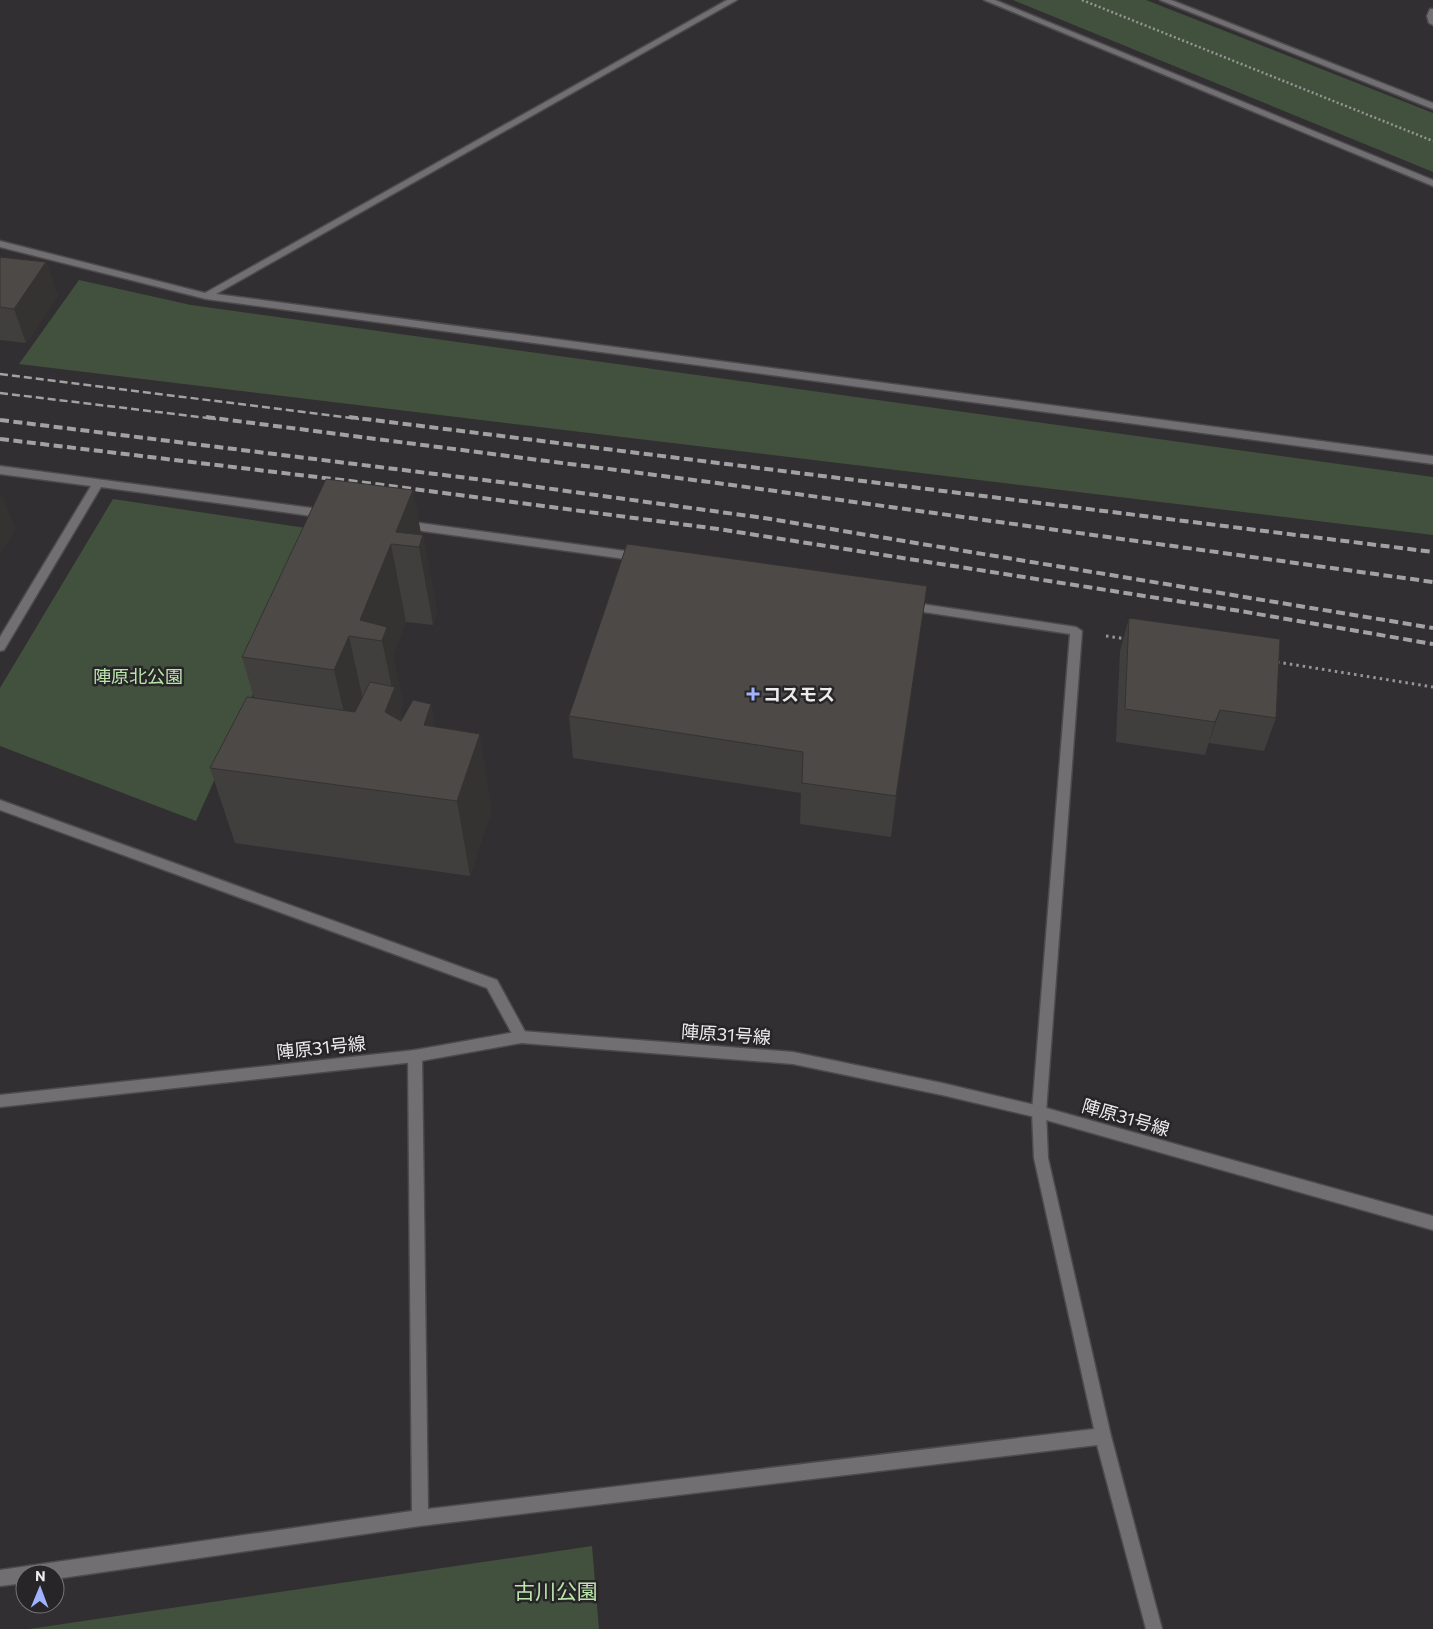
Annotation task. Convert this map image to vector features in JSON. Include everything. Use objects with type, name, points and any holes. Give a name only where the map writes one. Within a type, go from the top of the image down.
[{"type":"street","points":[[206,296],[733,0]]},
{"type":"street","points":[[988,0],[1433,183]]},
{"type":"street","points":[[1164,0],[1433,106]]},
{"type":"street","points":[[1433,11],[1430,16],[1433,23]]},
{"type":"street","points":[[0,244],[206,296],[1433,460]]},
{"type":"street","points":[[0,470],[343,516]]},
{"type":"street","points":[[0,647],[98,483]]},
{"type":"street","points":[[392,523],[656,560]]},
{"type":"street","points":[[894,604],[1076,631],[1039,1112],[1041,1158],[1103,1436],[1154,1629]]},
{"type":"street","points":[[0,805],[492,984],[521,1037]]},
{"type":"street","name":"陣原31号線","points":[[0,1101],[414,1056],[521,1037],[793,1058],[942,1089],[1039,1112],[1433,1223]]},
{"type":"street","points":[[414,1056],[420,1518]]},
{"type":"street","points":[[65,1569],[420,1518],[1103,1436]]},
{"type":"street","points":[[0,1578],[15,1576]]},
{"type":"path","points":[[1082,0],[1433,142]]},
{"type":"path","points":[[1076,631],[1134,640]]},
{"type":"path","points":[[1269,661],[1433,687]]},
{"type":"green space","points":[[1013,0],[1146,0],[1433,113],[1433,172]]},
{"type":"green space","points":[[79,280],[191,305],[1433,477],[1433,535],[19,364]]},
{"type":"green space","name":"陣原北公園","points":[[113,499],[326,531],[196,821],[0,746],[0,688]]},
{"type":"green space","name":"古川公園","points":[[592,1546],[599,1629],[29,1629]]},
{"type":"building","points":[[0,257],[46,262],[14,309],[0,307]]},
{"type":"building","points":[[326,479],[413,490],[396,532],[423,535],[419,547],[391,544],[360,620],[387,627],[382,641],[349,636],[334,670],[242,657]]},
{"type":"building","name":"コスモス","points":[[627,544],[927,586],[896,796],[802,783],[803,752],[569,716]]},
{"type":"building","points":[[1129,618],[1280,639],[1276,718],[1220,710],[1215,722],[1125,709]]},
{"type":"building","points":[[370,682],[395,687],[385,712],[401,721],[413,700],[431,704],[424,725],[480,734],[457,801],[210,768],[247,697],[355,712]]},
{"type":"railway","points":[[0,374],[359,419]]},
{"type":"railway","points":[[0,393],[216,419]]},
{"type":"railway","points":[[206,417],[717,483],[1433,582]]},
{"type":"railway","points":[[349,417],[1433,552]]},
{"type":"railway","points":[[0,420],[508,483],[764,518],[1433,628]]},
{"type":"railway","points":[[0,439],[383,485],[718,529],[1240,611],[1433,644]]},
{"type":"place","name":"コスモス","points":[[753,694]]}]
